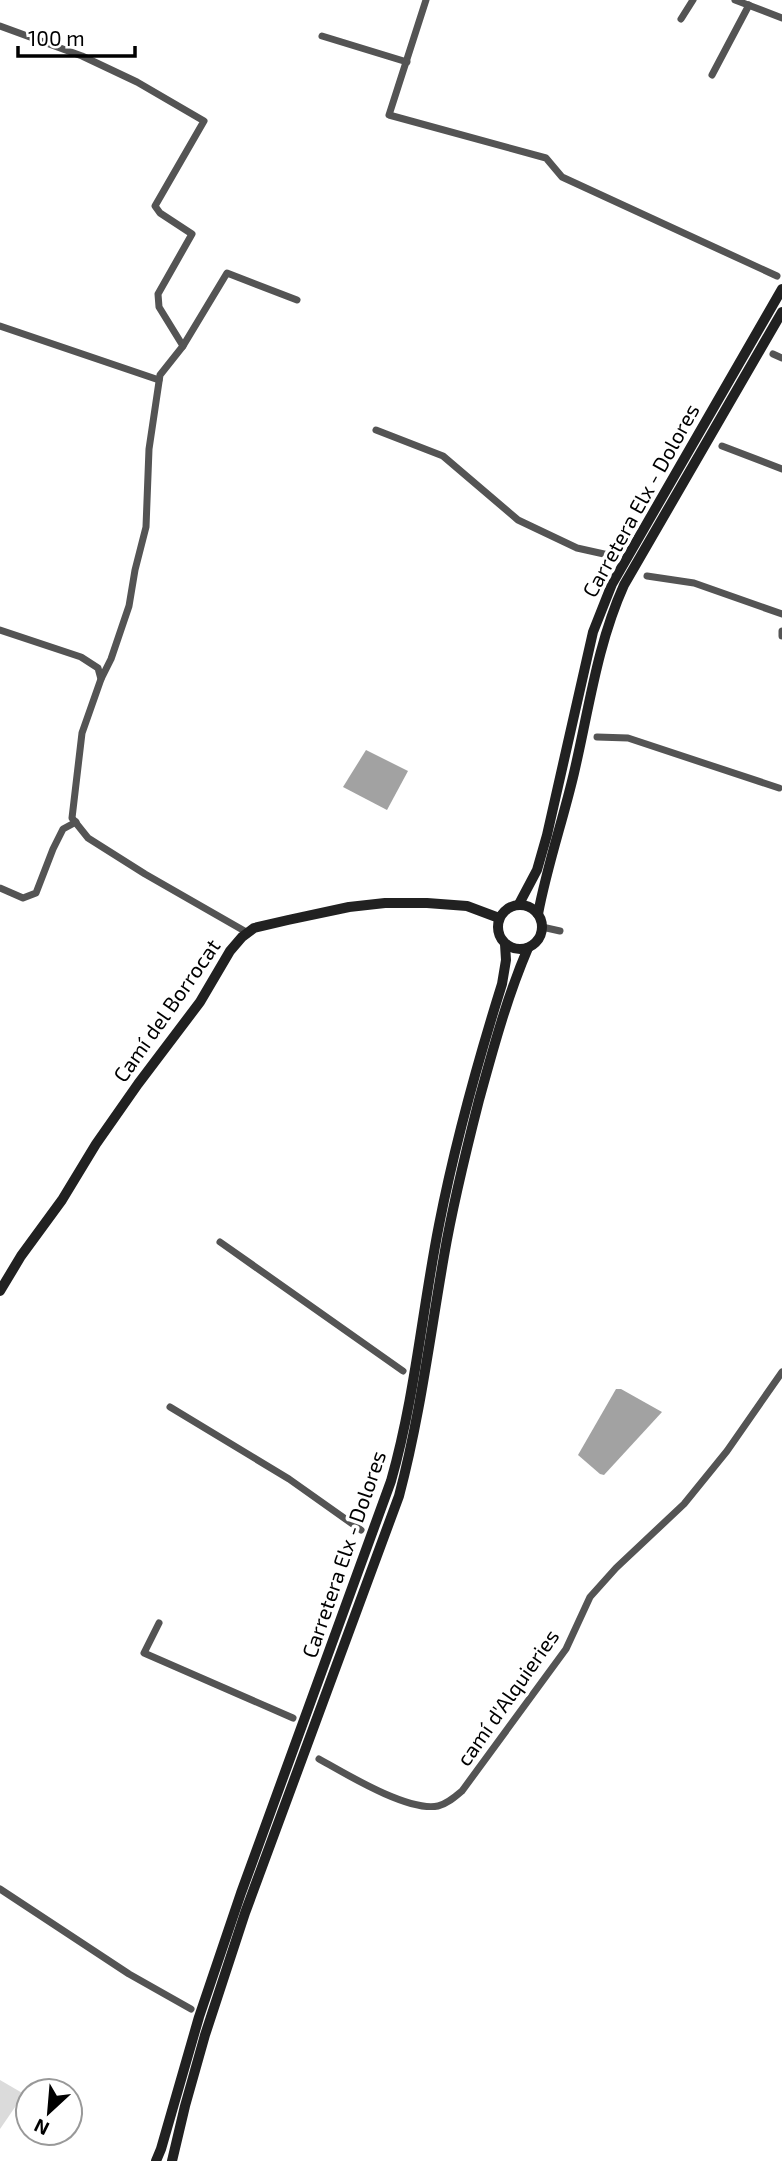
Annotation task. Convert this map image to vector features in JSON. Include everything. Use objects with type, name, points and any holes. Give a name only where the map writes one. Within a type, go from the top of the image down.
[{"type":"main road","name":"Carretera Elx - Dolores","points":[[519,904],[537,870],[593,632],[612,584],[782,289]]},
{"type":"main road","name":"Carretera Elx - Dolores","points":[[538,914],[574,772],[601,647],[612,612],[624,585],[782,312]]},
{"type":"main road","name":"Camí del Borrocat","points":[[0,1291],[21,1256],[62,1200],[96,1144],[200,1002],[230,951],[254,928],[349,907],[385,903],[427,902],[467,906],[499,918]]},
{"type":"main road","points":[[519,904],[529,906],[538,914],[542,927],[539,939],[528,948],[517,949],[505,944],[497,929],[499,918],[508,907],[519,904]]},
{"type":"main road","name":"Carretera Elx - Dolores","points":[[156,2161],[199,2017],[241,1893],[391,1481],[408,1413],[438,1227],[473,1081],[502,984],[506,960],[505,944]]},
{"type":"main road","name":"Carretera Elx - Dolores","points":[[172,2161],[205,2035],[241,1926],[399,1496],[423,1393],[444,1253],[464,1156],[500,1029],[528,948]]},
{"type":"street","points":[[426,0],[389,115],[546,158],[562,177],[777,276]]},
{"type":"street","points":[[681,19],[693,0]]},
{"type":"street","points":[[735,0],[782,18]]},
{"type":"street","points":[[712,75],[749,5]]},
{"type":"street","points":[[0,26],[82,56],[137,82],[204,121],[155,206],[160,213],[192,234],[158,295],[159,307],[183,346]]},
{"type":"street","points":[[322,36],[407,62]]},
{"type":"street","points":[[248,933],[88,838],[72,818],[82,733],[129,606],[146,527],[149,449],[160,375],[183,346],[227,273],[297,300]]},
{"type":"street","points":[[0,326],[159,380]]},
{"type":"street","points":[[774,354],[782,358]]},
{"type":"street","points":[[376,430],[443,456],[518,520],[577,548],[613,556]]},
{"type":"street","points":[[722,446],[782,469]]},
{"type":"street","points":[[647,576],[694,583],[782,614]]},
{"type":"street","points":[[0,630],[81,657],[98,668],[102,679]]},
{"type":"street","points":[[597,737],[628,738],[779,788]]},
{"type":"street","points":[[0,888],[23,898],[36,893],[63,829],[76,822]]},
{"type":"street","points":[[542,927],[559,931]]},
{"type":"street","points":[[220,1242],[402,1371]]},
{"type":"street","name":"camí d'Alquieries","points":[[320,1759],[371,1787],[413,1804],[437,1806],[462,1791],[549,1675],[566,1649],[590,1597],[616,1568],[684,1504],[727,1451],[782,1372]]},
{"type":"street","points":[[170,1407],[277,1472],[361,1530]]},
{"type":"street","points":[[159,1623],[144,1653],[293,1718]]},
{"type":"street","points":[[0,1889],[129,1974],[191,2009]]},
{"type":"shaded area","points":[[366,750],[408,771],[387,810],[343,787]]},
{"type":"shaded area","points":[[616,1389],[621,1389],[662,1412],[604,1475],[578,1455]]},
{"type":"shaded area","points":[[0,2080],[14,2088],[14,2109],[0,2129]]}]
